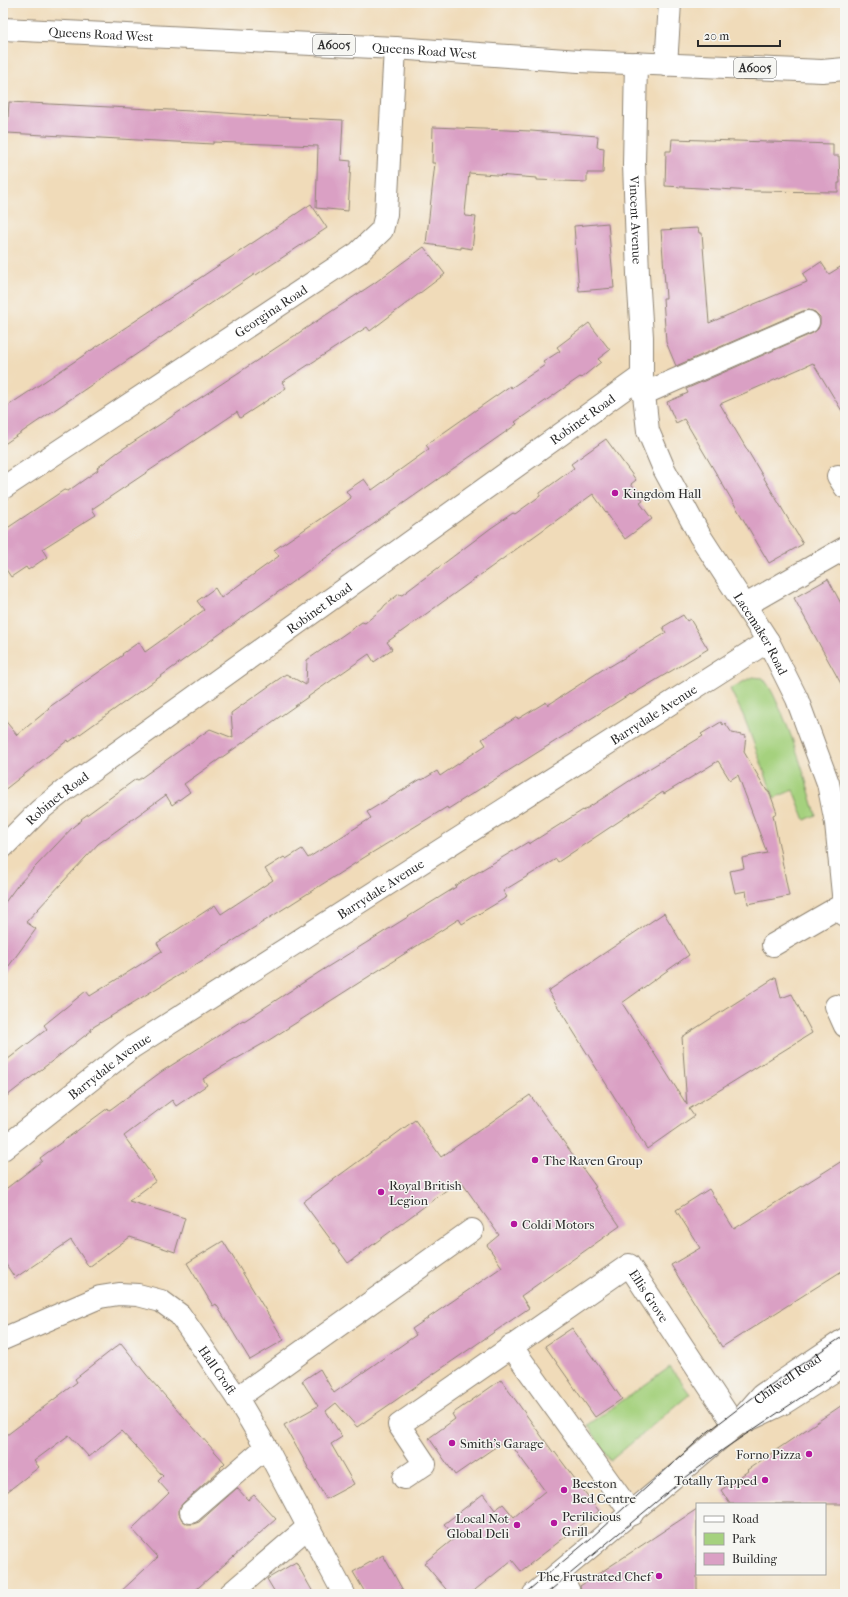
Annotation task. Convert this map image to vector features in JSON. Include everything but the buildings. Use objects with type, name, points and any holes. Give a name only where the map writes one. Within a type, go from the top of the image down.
[{"type":"street","points":[[666,65],[670,3]]},
{"type":"street","name":"Queens Road West","points":[[3,29],[395,48],[578,61],[822,71],[845,69]]},
{"type":"street","name":"Georgina Road","points":[[3,488],[358,253],[382,230],[386,214],[395,48]]},
{"type":"street","name":"Vincent Avenue","points":[[636,63],[634,164],[643,385]]},
{"type":"street","name":"Robinet Road","points":[[3,847],[40,810],[65,790],[643,385],[808,322]]},
{"type":"street","name":"Lacemaker Road","points":[[643,385],[648,431],[664,469],[700,536],[746,605],[768,642],[797,699],[828,783],[836,823],[844,909],[773,945]]},
{"type":"street","points":[[746,605],[845,548]]},
{"type":"street","name":"Barrydale Avenue","points":[[3,1149],[130,1048],[768,642]]},
{"type":"street","points":[[836,1006],[845,1026]]},
{"type":"street","points":[[237,1398],[472,1230]]},
{"type":"street","name":"Ellis Grove","points":[[404,1478],[426,1464],[399,1425],[511,1346],[629,1266],[735,1426]]},
{"type":"street","name":"Hall Croft","points":[[3,1339],[100,1297],[120,1294],[138,1295],[161,1301],[180,1315],[237,1398],[266,1447],[344,1594]]},
{"type":"street","name":"Chilwell Road","points":[[534,1594],[632,1514],[735,1426],[762,1395],[845,1339]]},
{"type":"street","points":[[511,1346],[632,1514]]},
{"type":"street","name":"Chilwell Road","points":[[735,1426],[784,1403],[845,1364]]},
{"type":"street","points":[[191,1512],[266,1447]]},
{"type":"street","points":[[230,1594],[308,1527]]},
{"type":"street","points":[[560,1573],[570,1594]]},
{"type":"green space","points":[[752,677],[763,678],[766,682],[782,713],[792,738],[816,815],[805,820],[793,790],[774,798],[744,717],[730,689]]},
{"type":"green space","points":[[670,1367],[690,1394],[610,1461],[588,1425]]},
{"type":"tram line","points":[[524,1594],[590,1539],[705,1434],[760,1392],[845,1335]]},
{"type":"tram line","points":[[546,1594],[685,1478],[724,1449],[845,1368]]},
{"type":"place","name":"Kingdom Hall","points":[[615,493]]},
{"type":"place","name":"The Raven Group","points":[[535,1160]]},
{"type":"place","name":"Royal British Legion","points":[[381,1192]]},
{"type":"place","name":"Coldi Motors","points":[[514,1224]]},
{"type":"place","name":"Smith's Garage","points":[[452,1443]]},
{"type":"place","name":"Forno Pizza","points":[[809,1454]]},
{"type":"place","name":"Totally Tapped","points":[[765,1480]]},
{"type":"place","name":"Beeston Bed Centre","points":[[564,1490]]},
{"type":"place","name":"Perilicious Grill","points":[[554,1523]]},
{"type":"place","name":"Local Not Global Deli","points":[[517,1525]]},
{"type":"place","name":"The Frustrated Chef","points":[[659,1576]]}]
